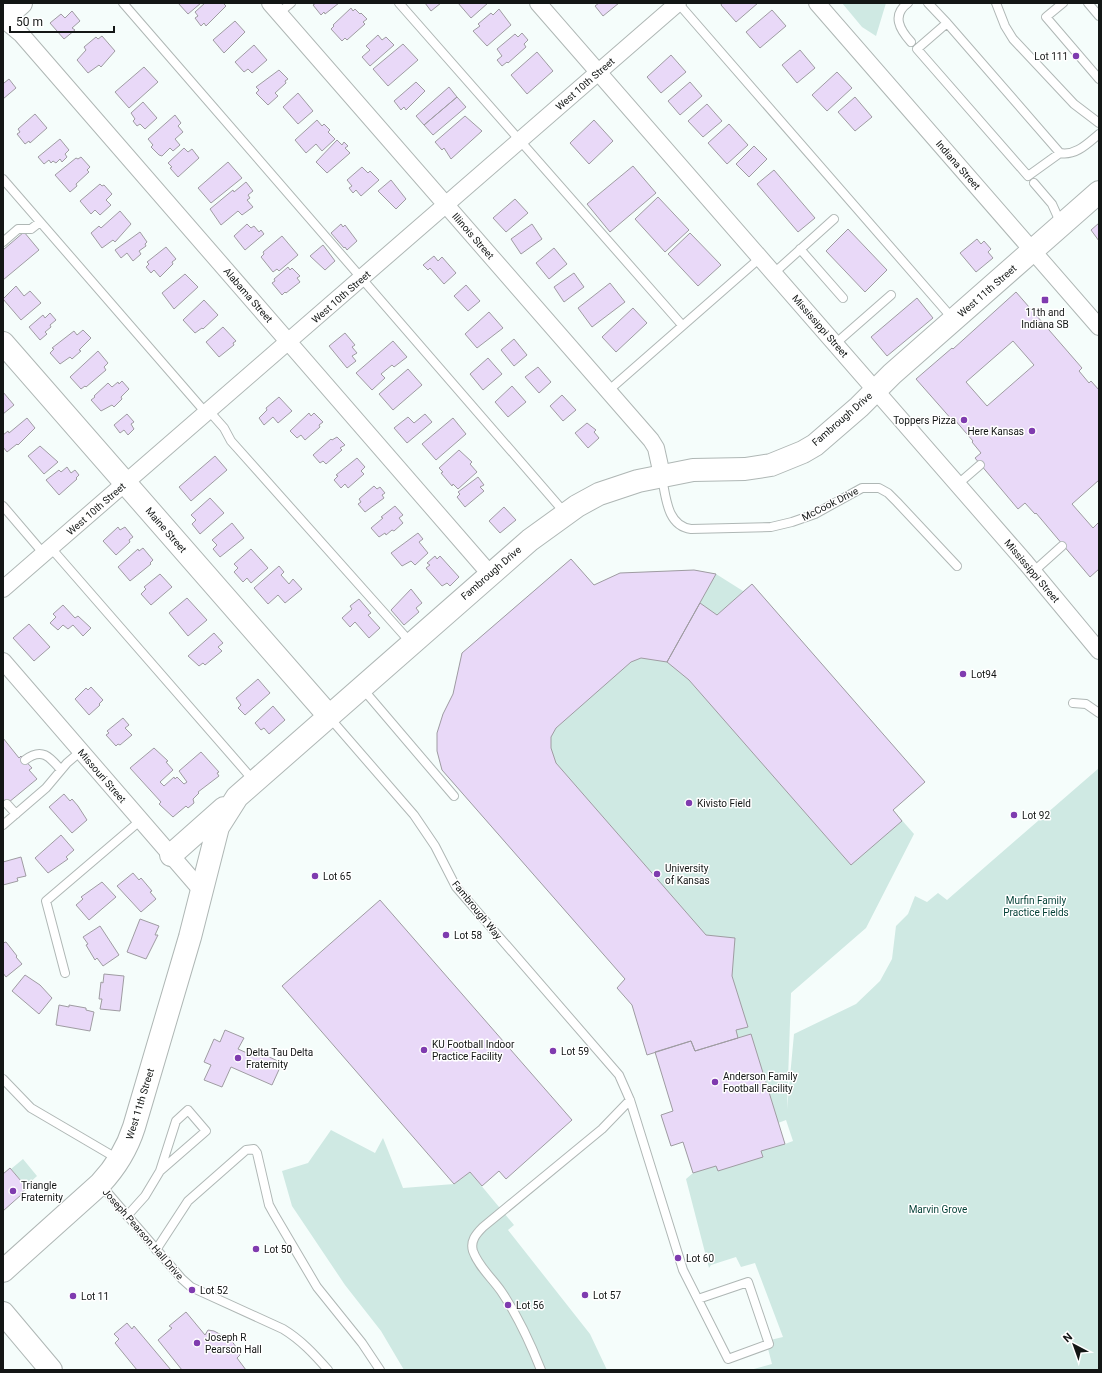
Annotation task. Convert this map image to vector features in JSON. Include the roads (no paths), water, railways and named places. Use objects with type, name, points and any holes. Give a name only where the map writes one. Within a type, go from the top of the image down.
[{"type":"street","points":[[3,19],[21,3]]},
{"type":"street","name":"Mississippi Street","points":[[538,3],[958,484],[1099,651]]},
{"type":"street","name":"West 10th Street","points":[[3,589],[678,3]]},
{"type":"street","name":"Indiana Street","points":[[817,3],[1098,325]]},
{"type":"street","name":"Illinois Street","points":[[280,6],[446,205],[651,440],[656,448],[662,475]]},
{"type":"street","name":"Alabama Street","points":[[3,19],[21,34],[490,574]]},
{"type":"street","name":"West 11th Street","points":[[875,390],[1062,224],[1098,195]]},
{"type":"street","name":"Maine Street","points":[[3,343],[329,716]]},
{"type":"street","name":"Fambrough Drive","points":[[202,891],[218,827],[237,797],[490,574],[565,513],[599,494],[662,475],[693,470],[745,470],[771,465],[788,459],[815,445],[875,390]]},
{"type":"street","name":"Missouri Street","points":[[3,661],[202,891]]},
{"type":"street","points":[[171,855],[237,797]]},
{"type":"street","name":"West 11th Street","points":[[3,1271],[100,1184],[119,1160],[134,1127],[202,891]]},
{"type":"street","points":[[3,1313],[51,1370]]},
{"type":"lane","points":[[123,3],[565,513]]},
{"type":"lane","points":[[399,3],[682,326]]},
{"type":"lane","points":[[678,3],[954,320]]},
{"type":"lane","points":[[908,3],[900,11],[898,17],[902,31],[911,42]]},
{"type":"lane","points":[[928,3],[1060,153],[1066,154],[1075,152],[1099,134]]},
{"type":"lane","points":[[996,3],[1004,26],[1013,38],[1074,104],[1099,123]]},
{"type":"lane","points":[[1063,3],[1046,18],[1099,79]]},
{"type":"lane","points":[[1088,3],[1099,16]]},
{"type":"lane","points":[[947,23],[917,48],[1028,176],[1060,153]]},
{"type":"lane","points":[[3,179],[208,412],[224,428],[230,441],[411,643]]},
{"type":"lane","points":[[1034,183],[1052,204],[1062,224]]},
{"type":"lane","points":[[774,273],[834,219]]},
{"type":"lane","points":[[3,242],[18,229],[31,229],[40,222]]},
{"type":"lane","points":[[800,249],[843,298]]},
{"type":"lane","points":[[608,391],[760,258]]},
{"type":"lane","points":[[836,344],[891,295]]},
{"type":"lane","points":[[958,484],[980,465]]},
{"type":"lane","name":"McCook Drive","points":[[662,475],[668,507],[673,518],[680,526],[691,529],[758,528],[785,524],[815,514],[862,488],[879,488],[888,493],[957,566]]},
{"type":"lane","points":[[3,506],[48,551],[255,781]]},
{"type":"lane","points":[[1033,572],[1062,546]]},
{"type":"lane","points":[[362,687],[454,796]]},
{"type":"lane","points":[[1073,703],[1086,704],[1099,713]]},
{"type":"lane","name":"Fambrough Way","points":[[329,716],[414,815],[435,846],[456,887],[619,1074],[630,1100],[683,1270],[728,1359],[769,1344],[748,1282],[698,1299]]},
{"type":"lane","points":[[3,825],[46,788],[61,770],[81,751]]},
{"type":"lane","points":[[25,760],[30,756],[43,754],[50,757],[61,770]]},
{"type":"lane","points":[[7,804],[16,814]]},
{"type":"lane","points":[[65,973],[46,902],[141,820]]},
{"type":"lane","points":[[3,1079],[31,1108],[119,1160]]},
{"type":"lane","points":[[541,1370],[529,1339],[513,1310],[479,1262],[474,1252],[472,1243],[476,1234],[483,1227],[602,1129],[630,1100]]},
{"type":"lane","points":[[127,1216],[146,1196],[160,1171],[176,1122],[188,1110],[206,1130],[160,1171]]},
{"type":"lane","points":[[156,1250],[188,1201],[246,1150],[254,1149],[257,1153],[269,1205],[274,1214],[317,1287],[362,1343],[380,1370]]},
{"type":"lane","name":"Joseph Pearson Hall Drive","points":[[100,1184],[173,1271],[191,1287],[282,1328],[296,1337],[328,1370]]},
{"type":"place","name":"Lot 111","points":[[1076,56]]},
{"type":"place","name":"11th and Indiana SB","points":[[1045,300]]},
{"type":"place","name":"Toppers Pizza","points":[[964,420]]},
{"type":"place","name":"Here Kansas","points":[[1032,431]]},
{"type":"place","name":"Lot94","points":[[963,674]]},
{"type":"place","name":"Kivisto Field","points":[[689,803]]},
{"type":"place","name":"Lot 92","points":[[1014,815]]},
{"type":"place","name":"University of Kansas","points":[[657,874]]},
{"type":"place","name":"Lot 65","points":[[315,876]]},
{"type":"place","name":"Lot 58","points":[[446,935]]},
{"type":"place","name":"KU Football Indoor Practice Facility","points":[[424,1050]]},
{"type":"place","name":"Lot 59","points":[[553,1051]]},
{"type":"place","name":"Delta Tau Delta Fraternity","points":[[238,1058]]},
{"type":"place","name":"Anderson Family Football Facility","points":[[715,1082]]},
{"type":"place","name":"Triangle Fraternity","points":[[13,1191]]},
{"type":"place","name":"Lot 50","points":[[256,1249]]},
{"type":"place","name":"Lot 60","points":[[678,1258]]},
{"type":"place","name":"Lot 52","points":[[192,1290]]},
{"type":"place","name":"Lot 57","points":[[585,1295]]},
{"type":"place","name":"Lot 11","points":[[73,1296]]},
{"type":"place","name":"Lot 56","points":[[508,1305]]},
{"type":"place","name":"Joseph R Pearson Hall","points":[[197,1343]]},
{"type":"park label","name":"Murfin Family Practice Fields","points":[[1036,906]]},
{"type":"park label","name":"Marvin Grove","points":[[938,1209]]}]
